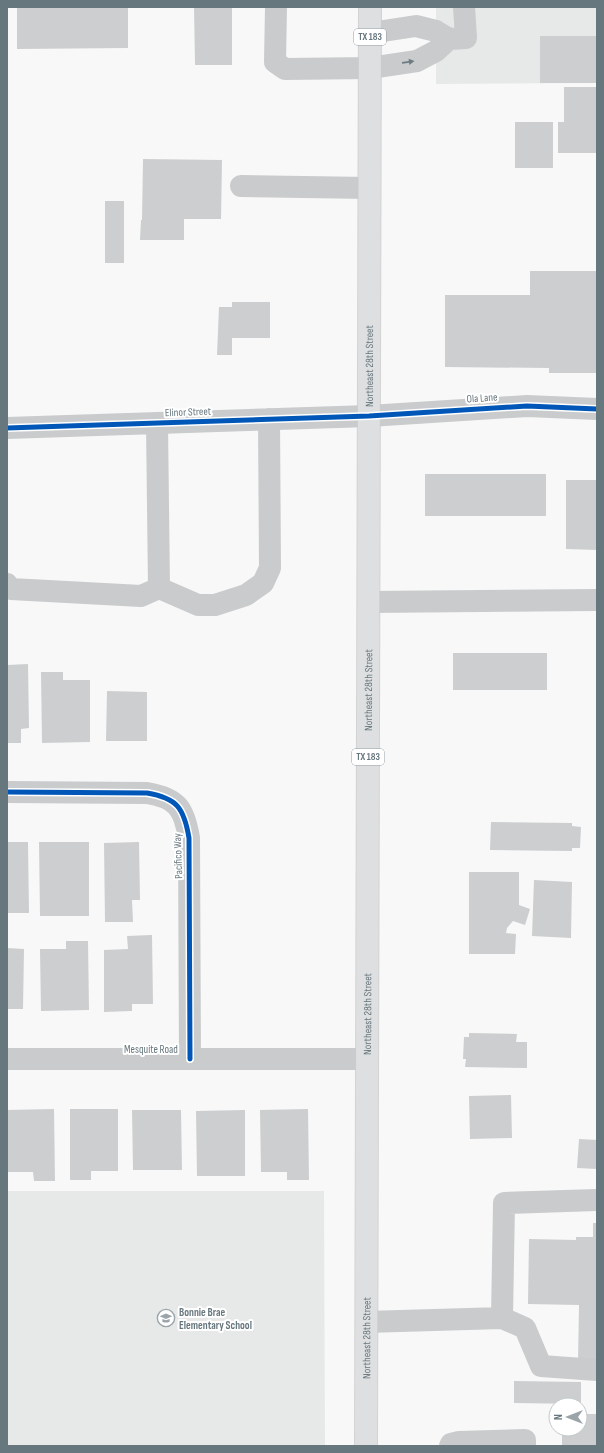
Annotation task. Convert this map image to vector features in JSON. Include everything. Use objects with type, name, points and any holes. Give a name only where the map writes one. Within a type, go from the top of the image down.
[{"type":"main road","name":"Northeast 28th Street","points":[[366,1446],[370,7]]},
{"type":"street","points":[[276,7],[275,62],[285,69],[370,68],[417,61],[436,51],[449,39]]},
{"type":"street","points":[[370,34],[416,26],[436,31],[449,39],[466,38],[464,7]]},
{"type":"street","points":[[241,186],[369,188]]},
{"type":"street","name":"Ola Lane","points":[[369,416],[527,406],[597,409]]},
{"type":"street","name":"Elinor Street","points":[[7,428],[369,416]]},
{"type":"street","points":[[7,584],[11,589],[140,596],[159,588],[198,605],[215,604],[246,595],[263,583],[270,568],[269,419]]},
{"type":"street","points":[[157,423],[159,588]]},
{"type":"street","points":[[368,602],[597,600]]},
{"type":"street","name":"Pacifico Way","points":[[7,792],[147,793],[161,795],[170,800],[181,810],[186,822],[189,838],[190,1059]]},
{"type":"street","name":"Mesquite Road","points":[[7,1059],[367,1059]]},
{"type":"street","points":[[502,1318],[504,1203],[597,1200]]},
{"type":"street","points":[[366,1322],[502,1318],[525,1328],[541,1366],[597,1370]]},
{"type":"street","points":[[450,1446],[451,1444],[459,1442],[525,1440],[525,1446]]},
{"type":"shaded area","points":[[436,7],[597,7],[597,83],[436,84]]},
{"type":"shaded area","name":"Bonnie Brae Elementary School","points":[[7,1191],[324,1191],[325,1446],[7,1446]]},
{"type":"building","points":[[17,7],[128,7],[128,48],[17,49]]},
{"type":"building","points":[[194,7],[232,7],[232,65],[195,65]]},
{"type":"building","points":[[540,36],[597,36],[597,83],[540,83]]},
{"type":"building","points":[[564,87],[597,87],[597,153],[558,153],[558,122],[564,122]]},
{"type":"building","points":[[515,122],[553,122],[553,168],[515,168]]},
{"type":"building","points":[[143,159],[222,160],[221,219],[184,219],[184,240],[140,240],[142,220]]},
{"type":"building","points":[[105,201],[124,201],[124,263],[105,263]]},
{"type":"building","points":[[530,271],[597,271],[597,373],[549,373],[549,368],[445,367],[445,295],[530,295]]},
{"type":"building","points":[[232,302],[270,302],[270,338],[232,338],[232,355],[217,355],[219,307],[232,307]]},
{"type":"building","points":[[425,474],[546,474],[546,516],[425,516]]},
{"type":"building","points":[[566,480],[597,480],[597,550],[566,549]]},
{"type":"building","points":[[453,653],[547,653],[547,690],[453,690]]},
{"type":"building","points":[[28,664],[29,728],[21,729],[21,743],[7,743],[7,665]]},
{"type":"building","points":[[41,672],[63,672],[63,680],[90,680],[90,742],[42,743]]},
{"type":"building","points":[[107,691],[147,692],[147,741],[106,741]]},
{"type":"building","points":[[491,822],[572,823],[572,826],[581,827],[580,848],[572,848],[572,851],[490,850]]},
{"type":"building","points":[[7,842],[28,842],[29,913],[7,913]]},
{"type":"building","points":[[39,842],[89,842],[89,916],[40,916]]},
{"type":"building","points":[[139,842],[140,900],[132,900],[133,922],[105,922],[104,843]]},
{"type":"building","points":[[469,872],[519,872],[519,905],[530,909],[525,925],[513,921],[507,928],[506,933],[516,934],[515,954],[469,954]]},
{"type":"building","points":[[534,880],[572,882],[571,938],[532,936]]},
{"type":"building","points":[[152,935],[153,1004],[132,1004],[132,1011],[104,1012],[104,950],[128,949],[127,936]]},
{"type":"building","points":[[66,941],[88,941],[89,1010],[41,1011],[40,949],[66,949]]},
{"type":"building","points":[[7,948],[24,949],[23,1009],[7,1009]]},
{"type":"building","points":[[469,1033],[517,1034],[516,1042],[527,1042],[527,1068],[465,1067],[466,1059],[463,1059],[464,1037],[469,1037]]},
{"type":"building","points":[[511,1095],[512,1138],[470,1139],[469,1096]]},
{"type":"building","points":[[54,1109],[55,1181],[34,1181],[33,1172],[7,1172],[7,1110]]},
{"type":"building","points":[[70,1109],[118,1109],[118,1171],[91,1171],[91,1180],[70,1180]]},
{"type":"building","points":[[308,1109],[309,1180],[287,1180],[287,1172],[261,1172],[260,1110]]},
{"type":"building","points":[[132,1110],[181,1110],[182,1170],[133,1170]]},
{"type":"building","points":[[245,1110],[245,1176],[197,1176],[196,1111]]},
{"type":"building","points":[[579,1139],[597,1140],[597,1169],[577,1168]]},
{"type":"building","points":[[593,1223],[597,1223],[597,1364],[578,1364],[579,1305],[528,1304],[529,1239],[576,1240],[576,1237],[593,1237]]},
{"type":"building","points":[[514,1381],[581,1382],[581,1397],[548,1397],[548,1404],[514,1403]]},
{"type":"building","points":[[588,1414],[597,1414],[597,1446],[562,1446],[562,1437],[588,1437]]},
{"type":"cycle path","points":[[7,428],[369,416],[527,406],[597,409]]},
{"type":"cycle path","points":[[7,792],[147,793],[166,798],[177,806],[185,819],[189,838],[190,1059]]},
{"type":"place","name":"Bonnie Brae Elementary School","points":[[166,1318]]}]
